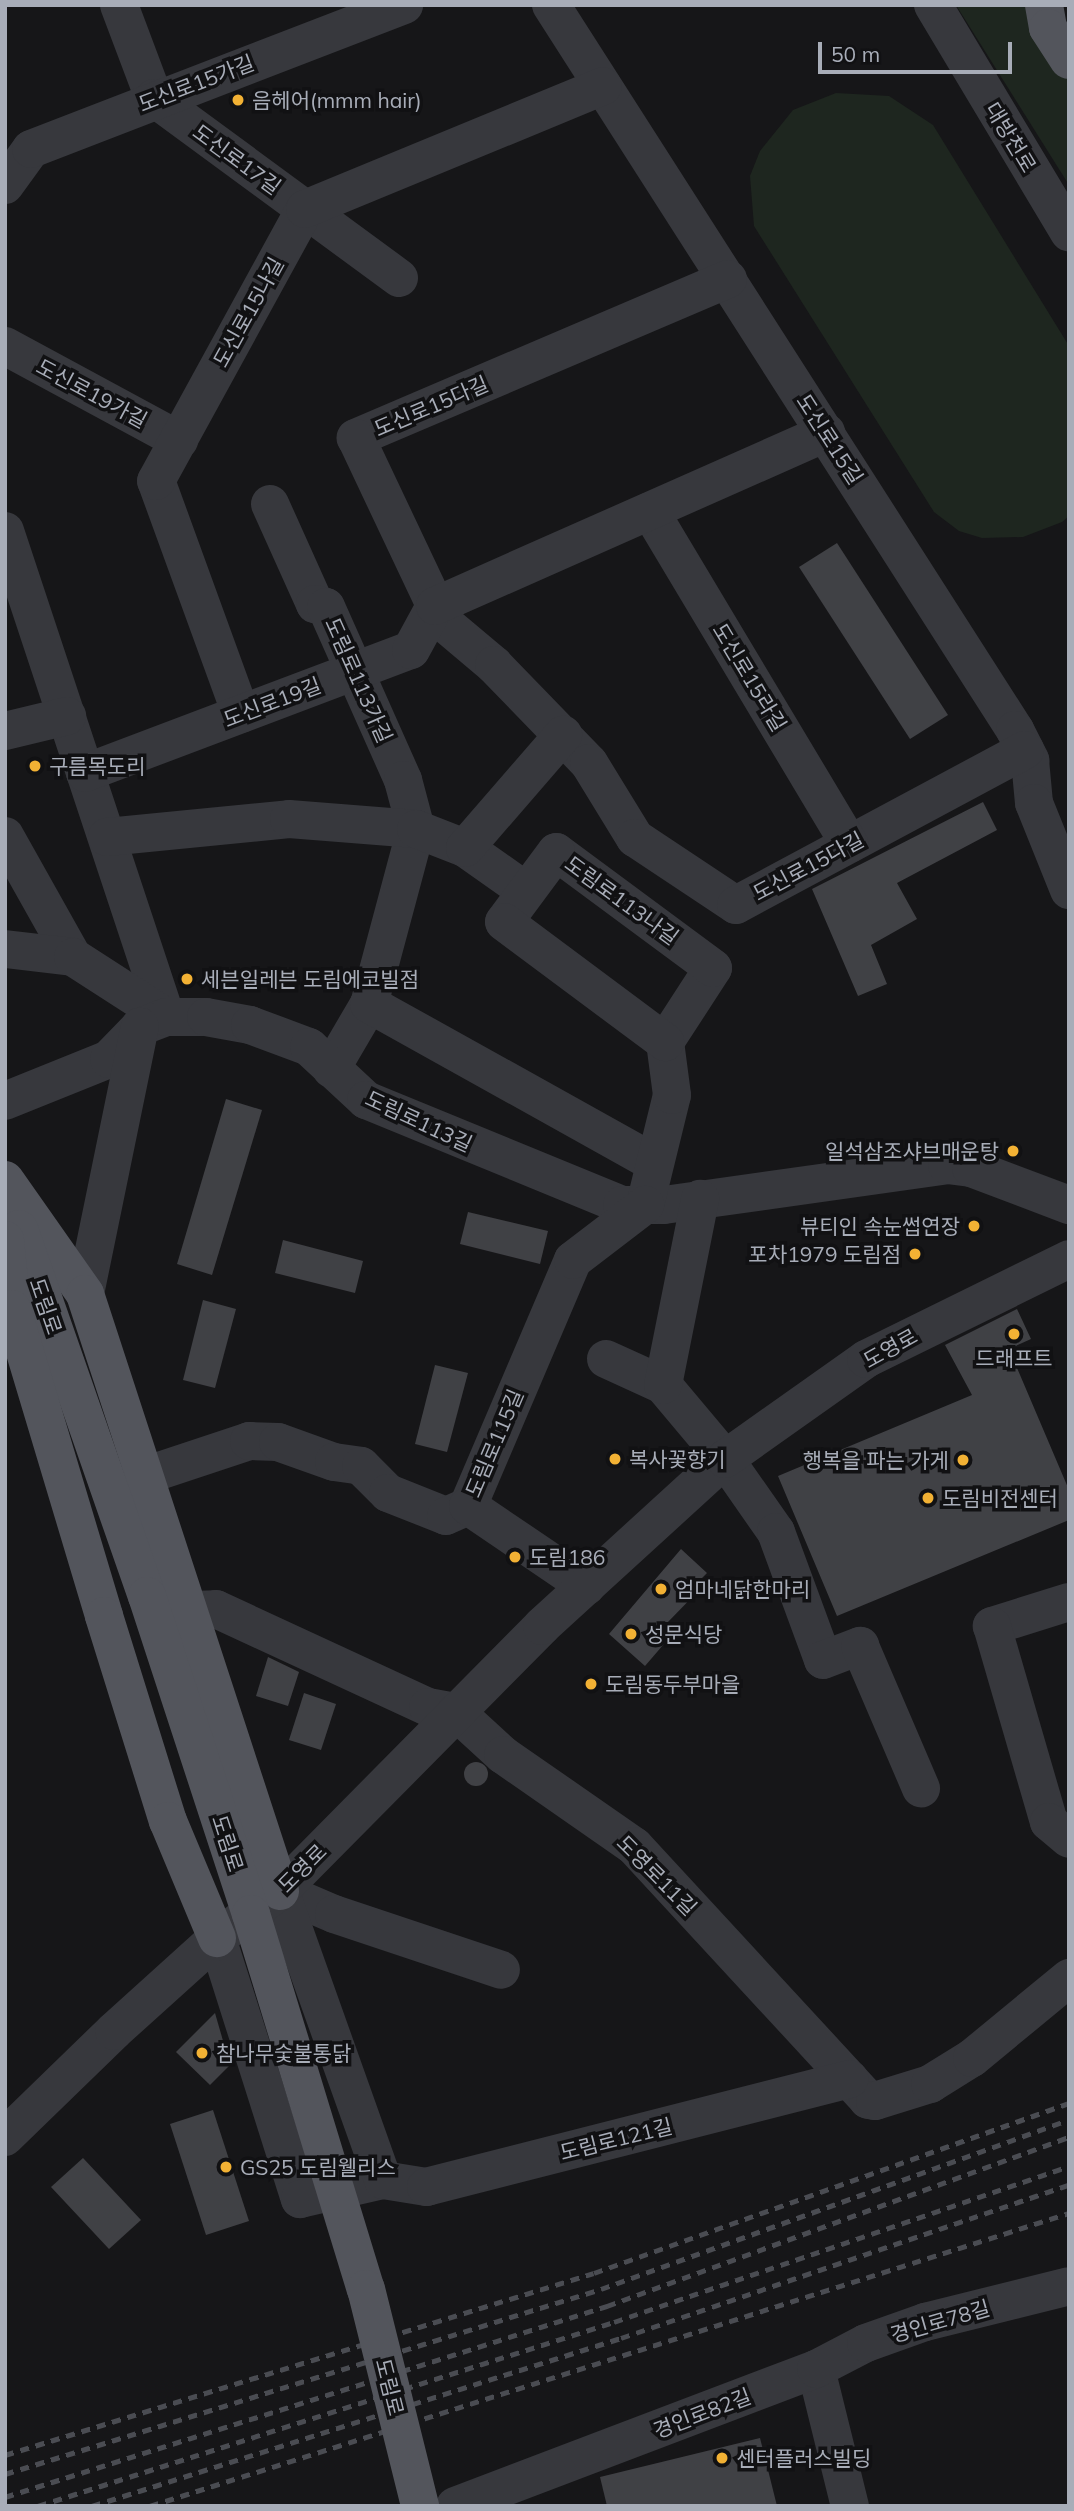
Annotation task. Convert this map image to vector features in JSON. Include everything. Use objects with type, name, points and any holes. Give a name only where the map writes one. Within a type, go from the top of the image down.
[{"type":"main road","points":[[1044,5],[1048,28],[1069,60]]},
{"type":"main road","points":[[5,1181],[85,1294],[148,1475],[280,1891]]},
{"type":"main road","name":"도림로","points":[[5,1191],[147,1596],[366,2289],[420,2506]]},
{"type":"main road","points":[[5,1240],[12,1309],[168,1821],[217,1938]]},
{"type":"main road","points":[[168,1821],[187,1829],[207,1828],[230,1822],[252,1800]]},
{"type":"street","points":[[120,5],[154,98]]},
{"type":"street","name":"도신로15가길","points":[[5,185],[31,149],[154,98],[404,5]]},
{"type":"street","name":"도신로15길","points":[[551,5],[826,433],[1025,750],[1034,803],[1069,890]]},
{"type":"street","name":"대방천로","points":[[933,5],[1069,232]]},
{"type":"street","points":[[305,209],[603,86]]},
{"type":"street","name":"도신로17길","points":[[154,98],[399,278]]},
{"type":"street","name":"도신로15나길","points":[[241,714],[156,481],[305,209]]},
{"type":"street","name":"도신로15다길","points":[[728,279],[356,438],[443,622],[494,665],[589,763],[635,838],[736,905],[1025,750]]},
{"type":"street","name":"도신로19가길","points":[[5,346],[178,439]]},
{"type":"street","points":[[435,606],[826,433]]},
{"type":"street","name":"도림로113가길","points":[[270,505],[315,604],[327,607],[403,779],[416,829],[369,1004],[331,1069]]},
{"type":"street","name":"도신로15라길","points":[[650,511],[849,844]]},
{"type":"street","points":[[5,531],[107,837],[153,1022],[85,1294]]},
{"type":"street","name":"도신로19길","points":[[85,773],[411,650],[435,606]]},
{"type":"street","points":[[5,732],[67,716]]},
{"type":"street","points":[[465,848],[562,736]]},
{"type":"street","points":[[107,837],[289,819],[416,829],[465,848],[526,891]]},
{"type":"street","points":[[5,836],[73,957],[153,1022]]},
{"type":"street","name":"도림로113나길","points":[[556,852],[713,968],[665,1042],[504,922],[556,852]]},
{"type":"street","points":[[5,949],[73,957]]},
{"type":"street","points":[[369,1004],[655,1163]]},
{"type":"street","name":"도림로113길","points":[[153,1022],[206,1017],[250,1025],[309,1047],[366,1100],[436,1132],[622,1205],[700,1199],[947,1165],[971,1168],[1069,1205]]},
{"type":"street","points":[[5,1101],[109,1059],[153,1022]]},
{"type":"street","points":[[645,1205],[672,1095],[665,1042]]},
{"type":"street","points":[[663,1385],[700,1199]]},
{"type":"street","name":"도림로115길","points":[[148,1475],[249,1441],[278,1442],[334,1462],[361,1466],[388,1493],[446,1516],[468,1506],[573,1260],[645,1205]]},
{"type":"street","name":"도영로","points":[[5,2137],[114,2031],[217,1938],[280,1891],[456,1712],[586,1586],[725,1459],[866,1359],[1069,1259]]},
{"type":"street","points":[[606,1359],[663,1385],[725,1459],[776,1532],[823,1660],[860,1646],[921,1788]]},
{"type":"street","points":[[468,1506],[586,1586]]},
{"type":"street","points":[[1069,1602],[992,1626],[1049,1822],[1069,1839]]},
{"type":"street","name":"도영로11길","points":[[191,1610],[216,1609],[428,1707],[456,1712],[503,1755],[634,1846],[849,2079],[875,2101],[930,2084],[972,2059],[1069,1978]]},
{"type":"street","points":[[280,1891],[334,1914],[501,1969]]},
{"type":"street","points":[[217,1938],[300,2199],[383,2180],[280,1891]]},
{"type":"street","name":"도림로121길","points":[[383,2180],[426,2187],[849,2079]]},
{"type":"street","name":"경인로78길","points":[[816,2369],[866,2343],[925,2322],[1069,2286]]},
{"type":"street","points":[[816,2369],[850,2506]]},
{"type":"street","name":"경인로82길","points":[[473,2502],[816,2369]]},
{"type":"shaded area","points":[[956,5],[1024,5],[1069,76],[1069,185]]},
{"type":"shaded area","points":[[836,93],[889,96],[933,125],[1069,346],[1069,516],[1062,522],[1023,537],[982,538],[959,531],[934,512],[754,226],[750,176],[760,151],[793,110]]},
{"type":"building","points":[[837,543],[948,715],[910,739],[799,567]]},
{"type":"building","points":[[983,802],[997,830],[897,883],[917,919],[871,945],[887,984],[858,996],[812,889]]},
{"type":"building","points":[[226,1099],[262,1110],[212,1275],[177,1264]]},
{"type":"building","points":[[468,1212],[548,1231],[540,1264],[460,1244]]},
{"type":"building","points":[[283,1240],[363,1261],[355,1293],[275,1273]]},
{"type":"building","points":[[203,1300],[236,1309],[215,1388],[183,1380]]},
{"type":"building","name":"도림비전센터","points":[[1017,1309],[1031,1339],[1009,1349],[1069,1490],[1069,1520],[837,1616],[778,1476],[972,1395],[945,1345]]},
{"type":"building","points":[[435,1365],[468,1373],[447,1452],[415,1444]]},
{"type":"building","points":[[681,1549],[707,1573],[700,1580],[705,1584],[667,1623],[676,1630],[645,1666],[609,1634]]},
{"type":"building","points":[[268,1657],[299,1672],[288,1706],[256,1696]]},
{"type":"building","points":[[304,1693],[336,1704],[321,1750],[289,1740]]},
{"type":"building","points":[[471,1762],[481,1762],[488,1769],[488,1779],[481,1786],[471,1786],[464,1779],[464,1769]]},
{"type":"building","points":[[215,2013],[230,2065],[210,2085],[176,2052]]},
{"type":"building","points":[[213,2110],[249,2221],[206,2235],[170,2124]]},
{"type":"building","points":[[83,2158],[141,2220],[109,2249],[51,2187]]},
{"type":"building","name":"센터플러스빌딩","points":[[760,2438],[777,2506],[607,2506],[600,2477]]},
{"type":"railway","points":[[5,2455],[594,2273],[1069,2103]]},
{"type":"railway","points":[[5,2474],[601,2289],[1069,2120]]},
{"type":"railway","points":[[5,2497],[607,2306],[1069,2137]]},
{"type":"railway","points":[[38,2506],[614,2322],[1069,2166]]},
{"type":"railway","points":[[92,2506],[621,2338],[1069,2185]]},
{"type":"railway","points":[[150,2506],[1069,2213]]},
{"type":"place","name":"음헤어(mmm hair)","points":[[238,100]]},
{"type":"place","name":"구름목도리","points":[[35,766]]},
{"type":"place","name":"세븐일레븐 도림에코빌점","points":[[187,979]]},
{"type":"place","name":"일석삼조샤브매운탕","points":[[1013,1151]]},
{"type":"place","name":"뷰티인 속눈썹연장","points":[[974,1226]]},
{"type":"place","name":"포차1979 도림점","points":[[915,1254]]},
{"type":"place","name":"드래프트","points":[[1014,1334]]},
{"type":"place","name":"복사꽃향기","points":[[615,1459]]},
{"type":"place","name":"행복을 파는 가게","points":[[963,1460]]},
{"type":"place","name":"도림비전센터","points":[[928,1498]]},
{"type":"place","name":"도림186","points":[[515,1557]]},
{"type":"place","name":"엄마네닭한마리","points":[[661,1589]]},
{"type":"place","name":"성문식당","points":[[631,1634]]},
{"type":"place","name":"도림동두부마을","points":[[591,1684]]},
{"type":"place","name":"참나무숯불통닭","points":[[202,2053]]},
{"type":"place","name":"GS25 도림웰리스","points":[[226,2167]]},
{"type":"place","name":"센터플러스빌딩","points":[[722,2458]]}]
